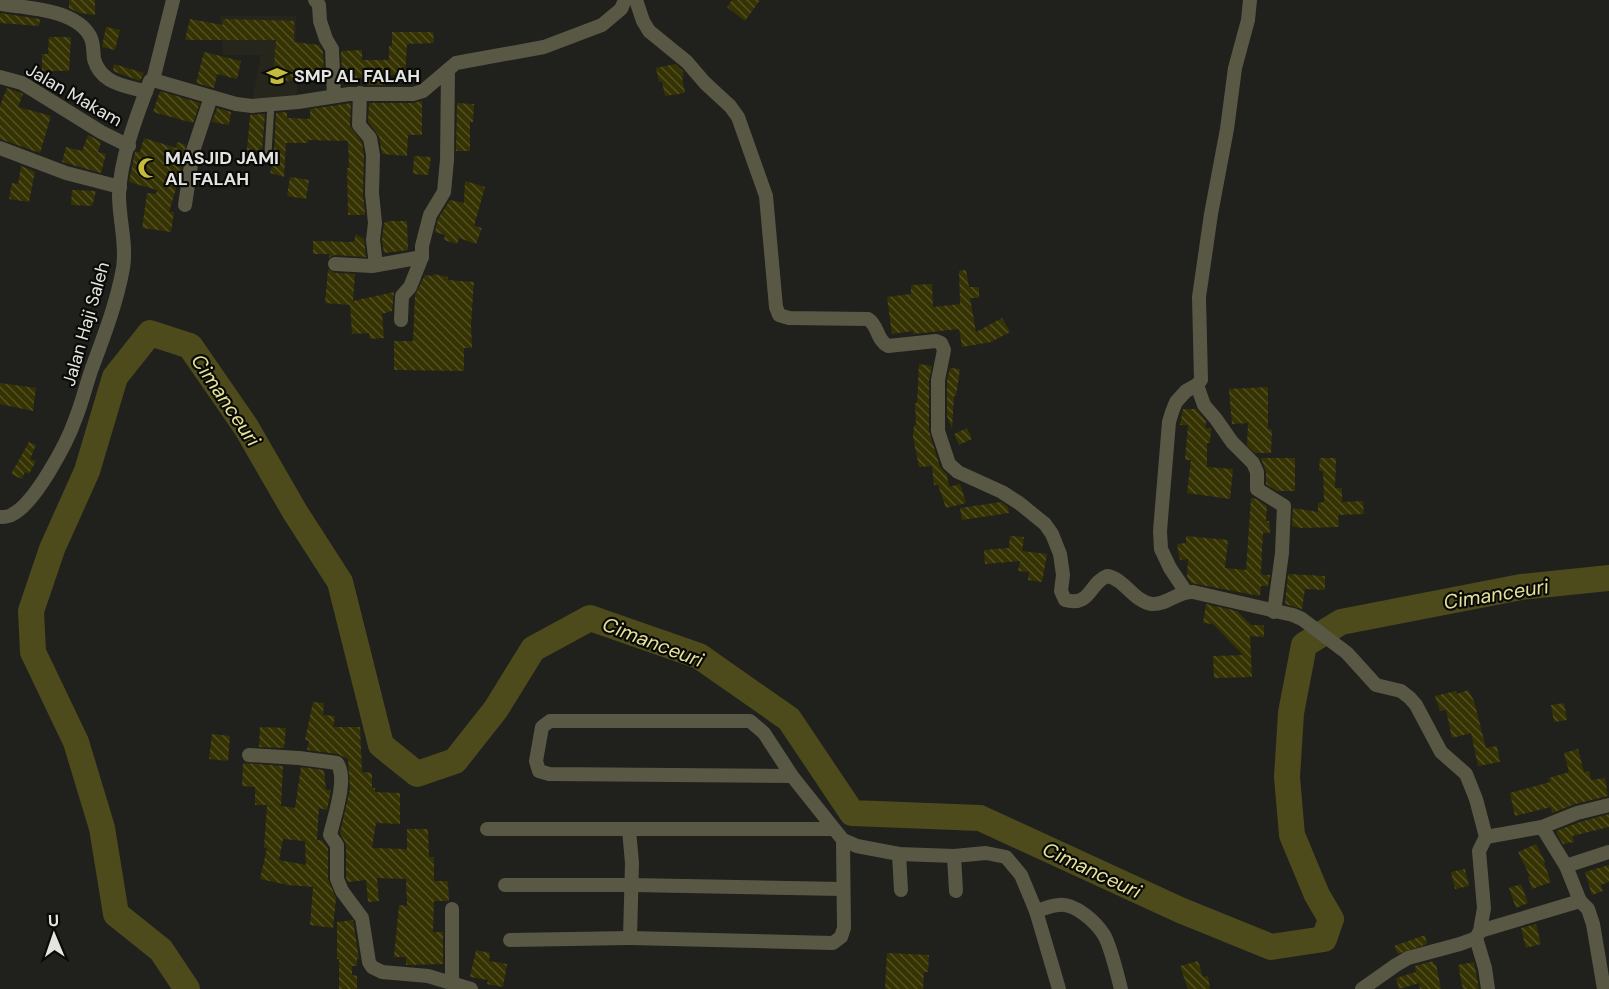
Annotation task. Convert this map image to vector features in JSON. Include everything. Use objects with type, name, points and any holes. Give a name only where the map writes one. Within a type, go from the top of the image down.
[{"type":"street","name":"Jalan Haji Saleh","points":[[0,518],[19,510],[46,477],[77,416],[101,345],[123,269],[120,187],[129,146],[149,86],[173,0]]},
{"type":"street","points":[[315,0],[319,4],[320,21],[332,49],[334,96]]},
{"type":"street","points":[[0,4],[52,11],[84,29],[91,37],[94,58],[100,74],[108,80],[211,97],[244,105],[360,93],[413,94],[423,91],[450,67],[463,61],[530,51],[602,25],[621,9],[625,0]]},
{"type":"street","points":[[636,0],[649,31],[687,62],[738,117],[764,186],[769,217],[776,307],[779,315],[789,318],[868,319],[875,325],[882,343],[888,346],[936,341],[941,343],[944,350],[938,380],[938,431],[949,464],[958,472],[1019,502],[1045,524],[1060,554],[1063,575],[1061,591],[1065,600],[1075,602],[1086,597],[1104,576],[1107,576],[1114,577],[1140,599],[1152,604],[1167,601],[1186,592],[1239,601],[1274,612],[1293,615],[1309,624],[1347,653],[1376,685],[1401,691],[1416,705],[1441,752],[1466,774],[1476,799],[1486,837],[1479,852],[1484,908],[1478,934],[1488,989]]},
{"type":"street","points":[[1186,592],[1161,549],[1169,422],[1176,402],[1201,380],[1198,297],[1227,129],[1233,78],[1248,20],[1250,0]]},
{"type":"street","points":[[401,320],[402,296],[410,288],[422,257],[427,225],[444,192],[447,160],[448,70]]},
{"type":"street","name":"Jalan Makam","points":[[0,77],[22,83],[101,132],[129,146]]},
{"type":"street","points":[[360,93],[359,124],[370,138],[373,155],[372,193],[375,223],[373,240],[376,265]]},
{"type":"street","points":[[185,205],[193,150],[211,97]]},
{"type":"street","points":[[0,148],[66,173],[120,187]]},
{"type":"street","points":[[335,264],[376,265],[422,257]]},
{"type":"street","points":[[1197,385],[1204,405],[1232,442],[1253,464],[1257,472],[1257,489],[1284,506],[1282,553],[1274,612]]},
{"type":"street","points":[[792,776],[549,774],[539,771],[536,761],[542,727],[550,721],[747,721],[754,723],[764,733],[792,776],[838,835],[856,846],[899,854],[954,856],[986,853],[1006,857],[1021,875],[1036,911],[1059,989]]},
{"type":"street","points":[[249,755],[298,758],[339,765],[340,791],[330,835],[337,845],[337,879],[342,891],[362,918],[369,962],[372,967],[382,972],[428,976],[471,989]]},
{"type":"street","points":[[1486,837],[1542,827],[1577,813],[1609,805]]},
{"type":"street","points":[[1542,827],[1566,866],[1580,901],[1588,909],[1593,924],[1604,989]]},
{"type":"street","points":[[487,829],[838,835]]},
{"type":"street","points":[[629,830],[632,885],[630,938]]},
{"type":"street","points":[[510,940],[630,938],[833,943],[843,934],[843,889],[838,835]]},
{"type":"street","points":[[1566,866],[1609,852]]},
{"type":"street","points":[[899,854],[901,890]]},
{"type":"street","points":[[954,856],[956,891]]},
{"type":"street","points":[[506,885],[843,889]]},
{"type":"street","points":[[1362,989],[1408,958],[1471,941],[1478,934],[1580,901]]},
{"type":"street","points":[[1036,911],[1066,905],[1084,914],[1104,935],[1121,989]]},
{"type":"street","points":[[452,909],[452,983]]},
{"type":"lane","points":[[268,153],[271,104]]},
{"type":"shaded area","name":"SMP AL FALAH","points":[[220,16],[296,16],[297,98],[252,101],[261,55],[223,55]]},
{"type":"building","points":[[69,0],[95,0],[95,15],[79,13],[69,8]]},
{"type":"building","points":[[732,0],[760,0],[745,21],[727,7]]},
{"type":"building","points":[[0,13],[40,19],[39,26],[0,23]]},
{"type":"building","points":[[190,19],[223,25],[223,19],[294,21],[294,42],[319,45],[323,52],[324,71],[321,79],[281,81],[273,79],[276,40],[185,40]]},
{"type":"building","points":[[106,27],[120,30],[115,50],[102,47]]},
{"type":"building","points":[[392,32],[433,32],[434,43],[407,44],[405,75],[385,75],[385,85],[366,85],[366,78],[349,78],[349,69],[342,69],[341,51],[362,50],[362,60],[389,60]]},
{"type":"building","points":[[49,37],[71,37],[69,71],[42,71],[42,54],[48,54]]},
{"type":"building","points":[[204,52],[241,61],[237,79],[217,74],[214,88],[196,83]]},
{"type":"building","points":[[114,64],[144,73],[140,81],[113,71]]},
{"type":"building","points":[[675,64],[683,71],[685,93],[665,96],[656,68]]},
{"type":"building","points":[[7,88],[23,94],[18,107],[51,116],[40,153],[0,139],[0,106]]},
{"type":"building","points":[[160,91],[200,103],[193,123],[153,112]]},
{"type":"building","points":[[422,101],[422,135],[408,135],[407,156],[382,154],[379,136],[368,122],[369,103]]},
{"type":"building","points":[[351,103],[350,126],[362,142],[364,156],[365,215],[348,215],[348,141],[308,140],[308,143],[286,143],[284,177],[270,173],[276,152],[274,152],[276,113],[287,112],[287,118],[310,119],[310,109]]},
{"type":"building","points":[[457,103],[474,104],[473,122],[470,122],[470,151],[456,151]]},
{"type":"building","points":[[217,108],[231,112],[229,125],[212,122]]},
{"type":"building","points":[[265,114],[262,151],[247,150],[250,115]]},
{"type":"building","points":[[88,135],[101,142],[98,152],[106,154],[101,173],[62,162],[66,147],[82,151]]},
{"type":"building","points":[[144,138],[176,148],[177,142],[186,145],[169,212],[174,212],[171,232],[142,228],[147,193],[156,194],[157,190],[129,182],[135,152],[140,152]]},
{"type":"building","points":[[414,156],[431,157],[428,175],[413,174]]},
{"type":"building","points":[[21,166],[35,172],[29,202],[9,199],[12,183],[18,184]]},
{"type":"building","points":[[290,177],[309,180],[306,199],[287,196]]},
{"type":"building","points":[[465,181],[485,187],[474,226],[482,228],[476,244],[459,238],[457,244],[444,240],[445,235],[435,232],[438,219],[450,200],[464,203]]},
{"type":"building","points":[[72,190],[96,191],[92,206],[71,205]]},
{"type":"building","points":[[407,221],[408,250],[384,253],[382,240],[384,223]]},
{"type":"building","points":[[356,234],[364,239],[366,257],[335,255],[329,258],[329,254],[313,254],[313,241],[354,242]]},
{"type":"building","points":[[328,269],[335,273],[355,274],[353,301],[394,292],[392,311],[382,314],[384,338],[370,339],[369,333],[352,334],[350,305],[325,303]]},
{"type":"building","points":[[966,270],[969,287],[979,287],[979,298],[970,298],[976,332],[1002,318],[1010,332],[991,342],[962,347],[959,329],[892,334],[887,297],[911,294],[911,285],[932,284],[933,307],[960,304],[959,271]]},
{"type":"building","points":[[433,274],[448,277],[448,280],[474,282],[472,348],[464,348],[464,371],[394,370],[394,341],[413,341],[415,295],[425,275],[433,276]]},
{"type":"building","points":[[919,364],[932,366],[929,380],[929,431],[940,467],[947,475],[949,487],[960,484],[966,503],[946,508],[938,485],[934,485],[932,466],[919,467],[913,437],[914,425],[916,425],[915,403],[917,403]]},
{"type":"building","points":[[950,368],[960,369],[956,396],[954,396],[952,429],[947,416],[947,381]]},
{"type":"building","points":[[0,383],[36,388],[33,411],[0,404]]},
{"type":"building","points":[[1268,387],[1268,429],[1272,430],[1271,453],[1255,453],[1247,445],[1248,423],[1232,424],[1229,389]]},
{"type":"building","points":[[1183,409],[1196,409],[1206,421],[1205,428],[1211,428],[1210,443],[1207,443],[1207,467],[1233,469],[1230,499],[1187,493],[1191,460],[1185,460],[1188,425],[1180,425]]},
{"type":"building","points":[[967,428],[972,439],[959,445],[954,434]]},
{"type":"building","points":[[29,442],[36,445],[30,459],[36,461],[29,474],[25,472],[22,479],[11,474]]},
{"type":"building","points":[[1261,458],[1295,458],[1295,491],[1277,491],[1266,484],[1266,472]]},
{"type":"building","points":[[1320,458],[1336,458],[1335,488],[1342,488],[1342,502],[1363,501],[1364,514],[1338,515],[1339,527],[1301,528],[1292,526],[1293,508],[1318,512],[1318,503],[1324,502],[1323,471],[1319,471]]},
{"type":"building","points":[[1251,498],[1267,506],[1266,521],[1269,521],[1270,533],[1263,533],[1261,571],[1262,575],[1270,575],[1268,586],[1261,586],[1260,596],[1191,583],[1187,577],[1188,559],[1180,560],[1177,544],[1186,543],[1186,536],[1228,540],[1225,568],[1246,570]]},
{"type":"building","points":[[1001,502],[1008,507],[1009,513],[962,520],[960,508]]},
{"type":"building","points":[[1010,536],[1024,537],[1022,551],[1047,554],[1042,582],[1028,580],[1029,572],[1018,571],[1020,561],[985,564],[984,550],[1009,548]]},
{"type":"building","points":[[1288,574],[1325,576],[1325,590],[1305,589],[1302,609],[1285,604]]},
{"type":"building","points":[[1206,604],[1237,611],[1251,625],[1264,625],[1264,637],[1250,636],[1252,677],[1214,678],[1213,656],[1243,655],[1213,624],[1203,623]]},
{"type":"building","points":[[1468,690],[1474,701],[1486,748],[1497,746],[1500,762],[1478,766],[1471,733],[1452,738],[1446,710],[1440,711],[1435,696],[1456,691],[1457,694]]},
{"type":"building","points":[[313,702],[324,703],[323,715],[335,716],[333,727],[360,727],[362,772],[372,773],[372,788],[375,788],[375,792],[400,793],[400,824],[376,823],[372,848],[407,849],[407,829],[428,829],[429,857],[434,857],[434,881],[448,881],[449,901],[434,901],[433,932],[443,932],[443,964],[406,965],[406,957],[394,957],[399,905],[407,906],[406,879],[377,878],[379,901],[368,902],[366,880],[348,882],[346,844],[340,833],[350,789],[348,759],[338,754],[307,750],[309,741],[305,740]]},
{"type":"building","points":[[1564,703],[1567,720],[1554,722],[1551,705]]},
{"type":"building","points":[[260,727],[286,728],[284,748],[259,747]]},
{"type":"building","points":[[212,734],[230,736],[228,761],[209,759]]},
{"type":"building","points":[[1578,749],[1584,772],[1589,771],[1591,780],[1605,778],[1608,796],[1575,804],[1552,813],[1551,807],[1515,816],[1510,793],[1550,782],[1549,778],[1569,772],[1564,753]]},
{"type":"building","points":[[243,763],[283,766],[281,806],[295,808],[301,767],[324,770],[326,790],[331,790],[327,810],[319,808],[317,840],[322,840],[328,848],[328,879],[336,898],[333,928],[310,925],[313,887],[260,879],[267,848],[264,848],[267,805],[255,805],[255,787],[242,786]],"holes":[[[283,839],[305,841],[306,865],[279,860]]]},
{"type":"building","points":[[1609,814],[1609,827],[1572,836],[1574,842],[1563,844],[1557,834],[1556,831]]},
{"type":"building","points":[[1536,844],[1551,882],[1532,889],[1528,877],[1530,876],[1518,852]]},
{"type":"building","points":[[1609,865],[1609,882],[1601,885],[1603,891],[1592,895],[1585,872]]},
{"type":"building","points":[[1465,869],[1469,886],[1455,889],[1451,872]]},
{"type":"building","points":[[1521,884],[1528,903],[1516,908],[1509,888]]},
{"type":"building","points":[[353,920],[359,959],[357,959],[357,966],[352,966],[352,975],[357,976],[357,989],[339,989],[337,922]]},
{"type":"building","points":[[1536,924],[1541,944],[1526,948],[1521,928]]},
{"type":"building","points":[[1425,935],[1427,944],[1398,954],[1394,946]]},
{"type":"building","points":[[476,950],[490,953],[489,961],[507,964],[503,987],[487,984],[488,980],[470,977]]},
{"type":"building","points":[[887,953],[929,955],[928,972],[924,972],[923,989],[885,989]]},
{"type":"building","points":[[1198,961],[1203,977],[1208,976],[1210,989],[1188,989],[1180,966]]},
{"type":"building","points":[[1433,961],[1434,965],[1436,964],[1441,989],[1420,989],[1419,983],[1399,989],[1396,978],[1416,972],[1415,966]]},
{"type":"building","points":[[1474,962],[1479,989],[1463,989],[1458,965]]},
{"type":"waterway","name":"Cimanceuri","points":[[187,989],[161,950],[116,914],[102,828],[76,742],[33,652],[31,611],[52,549],[87,471],[115,377],[150,333],[190,346],[246,427],[295,512],[340,582],[381,745],[417,774],[455,761],[496,709],[533,649],[590,618],[699,656],[789,719],[852,813],[980,818],[1180,910],[1271,947],[1324,939],[1331,919],[1317,895],[1292,835],[1287,777],[1291,713],[1304,645],[1341,622],[1521,587],[1609,578]]},
{"type":"place","name":"SMP AL FALAH","points":[[277,76]]},
{"type":"place","name":"MASJID JAMI AL FALAH","points":[[148,168]]}]
